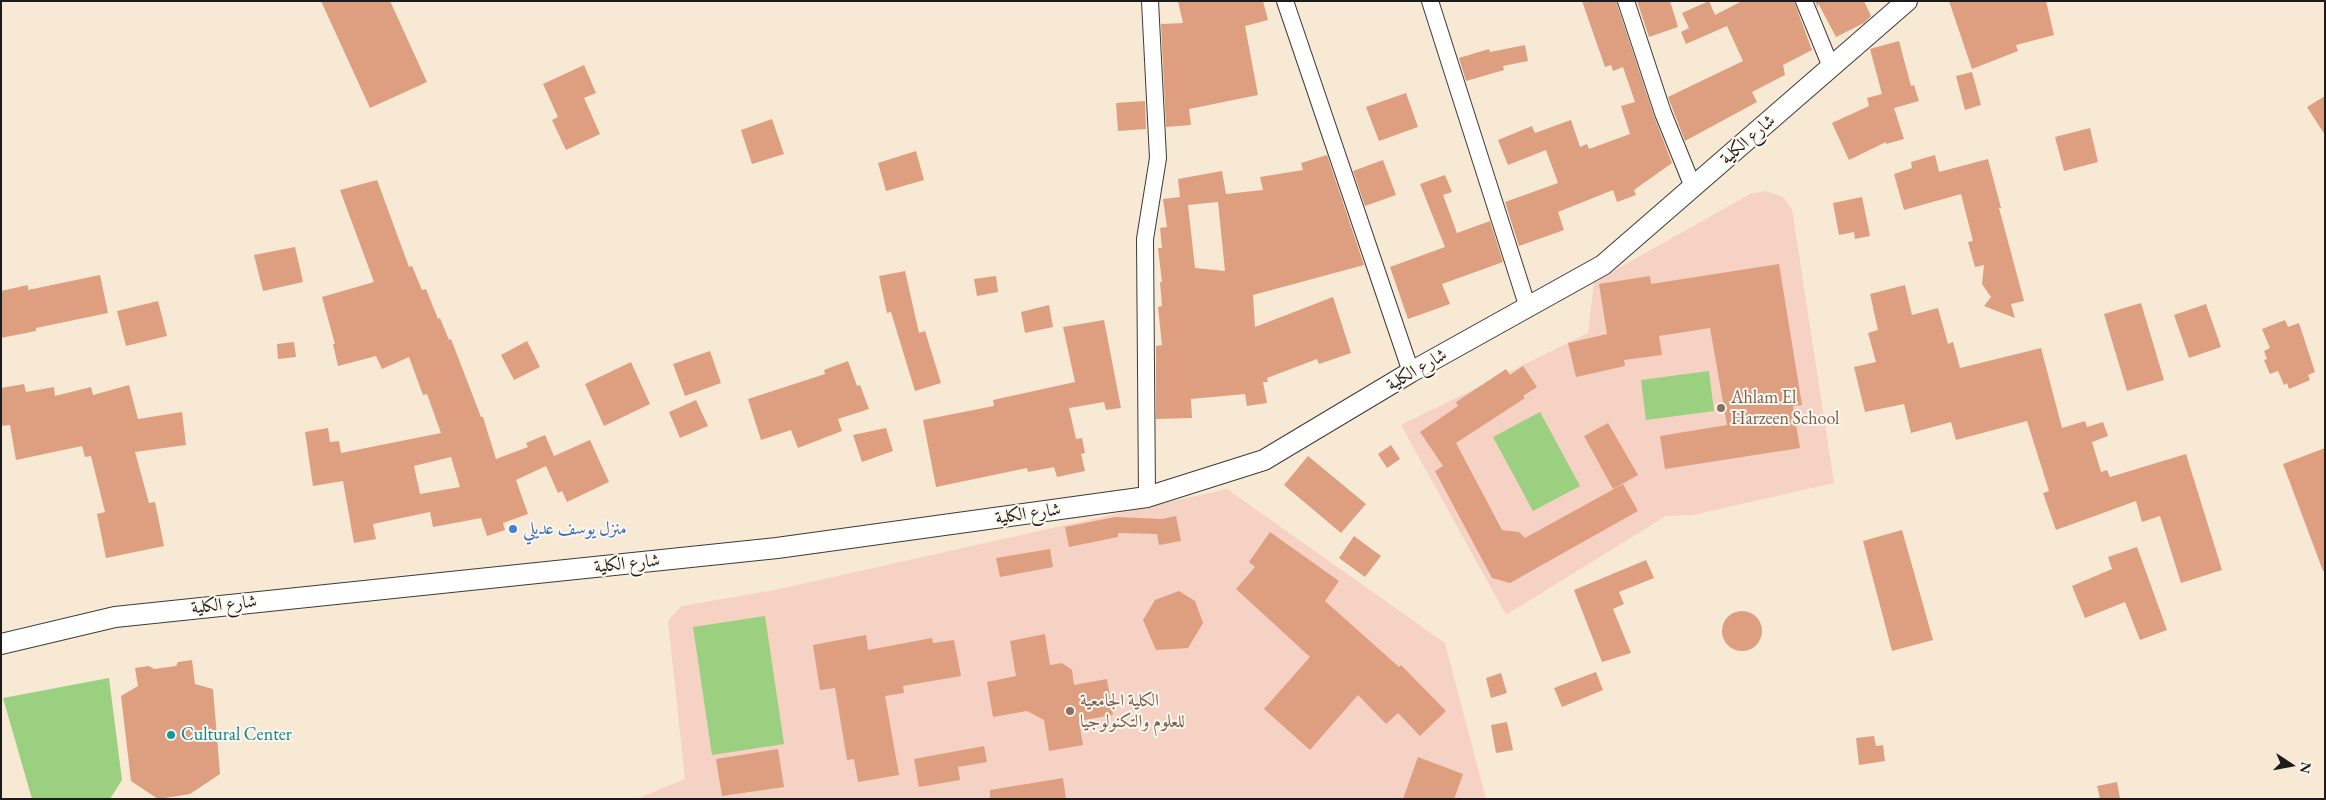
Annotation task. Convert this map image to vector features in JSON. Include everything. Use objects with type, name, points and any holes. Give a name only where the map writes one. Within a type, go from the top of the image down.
[{"type":"street","points":[[1147,497],[1145,239],[1158,158],[1150,1]]},
{"type":"street","points":[[1285,1],[1411,372]]},
{"type":"street","points":[[1430,1],[1528,308]]},
{"type":"street","points":[[1626,1],[1663,113],[1693,187]]},
{"type":"street","points":[[1804,1],[1831,67]]},
{"type":"street","name":"شارع الكلية","points":[[1,644],[115,617],[777,548],[1147,497],[1264,460],[1411,372],[1604,265],[1907,1]]},
{"type":"shaded area","points":[[1766,191],[1783,197],[1792,209],[1834,483],[1693,515],[1666,516],[1506,615],[1401,425],[1588,333],[1594,282],[1750,194]]},
{"type":"shaded area","name":"الكلية الجامعية للعلوم والتكنولوجيا","points":[[1227,489],[1445,643],[1486,799],[636,799],[685,779],[668,621],[681,606],[775,590]]},
{"type":"green space","points":[[1709,371],[1714,411],[1646,420],[1641,380]]},
{"type":"green space","points":[[1540,412],[1580,486],[1533,511],[1493,437]]},
{"type":"green space","points":[[765,616],[784,744],[712,755],[693,627]]},
{"type":"green space","points":[[109,678],[122,780],[110,799],[32,799],[3,698]]},
{"type":"building","points":[[321,1],[390,1],[427,82],[370,108]]},
{"type":"building","points":[[1178,1],[1263,1],[1268,20],[1245,26],[1258,95],[1189,109],[1191,125],[1166,127],[1161,24],[1183,23]]},
{"type":"building","points":[[1582,1],[1616,1],[1654,116],[1672,163],[1634,190],[1636,195],[1617,202],[1613,190],[1558,212],[1564,230],[1519,246],[1505,202],[1558,183],[1546,150],[1508,165],[1498,140],[1532,126],[1535,133],[1571,120],[1580,147],[1587,144],[1589,149],[1630,134],[1621,106],[1635,102],[1623,67],[1613,71],[1611,65],[1605,67]]},
{"type":"building","points":[[1637,1],[1670,1],[1678,27],[1649,37]]},
{"type":"building","points":[[1709,1],[1715,15],[1742,1],[1794,1],[1812,50],[1783,65],[1785,75],[1752,92],[1757,102],[1685,141],[1668,97],[1743,61],[1727,26],[1686,44],[1681,32],[1689,28],[1682,13]]},
{"type":"building","points":[[1815,1],[1864,1],[1871,16],[1864,23],[1836,37],[1818,3],[1818,8]]},
{"type":"building","points":[[1949,1],[2046,1],[2054,35],[2016,45],[2018,51],[1972,69]]},
{"type":"building","points":[[1899,41],[1911,86],[1914,85],[1919,101],[1894,108],[1904,139],[1886,144],[1886,142],[1849,160],[1832,123],[1869,106],[1867,98],[1882,94],[1870,49]]},
{"type":"building","points":[[1525,45],[1528,61],[1503,66],[1504,70],[1466,81],[1459,58],[1489,49],[1490,52]]},
{"type":"building","points":[[584,65],[596,93],[584,98],[600,134],[566,150],[552,120],[558,117],[543,84]]},
{"type":"building","points":[[1972,72],[1981,105],[1965,110],[1956,76]]},
{"type":"building","points":[[1406,93],[1418,127],[1379,141],[1366,107]]},
{"type":"building","points":[[2325,96],[2325,135],[2307,107]]},
{"type":"building","points":[[1145,101],[1146,129],[1118,131],[1116,103]]},
{"type":"building","points":[[772,119],[784,154],[752,164],[741,130]]},
{"type":"building","points":[[2090,128],[2098,162],[2064,171],[2055,137]]},
{"type":"building","points":[[916,151],[924,180],[886,191],[878,163]]},
{"type":"building","points":[[1327,155],[1364,265],[1253,295],[1255,327],[1333,297],[1351,353],[1319,364],[1317,359],[1267,378],[1268,382],[1263,382],[1267,403],[1247,406],[1245,394],[1191,399],[1192,418],[1156,419],[1156,346],[1162,345],[1158,307],[1162,306],[1160,282],[1162,282],[1158,248],[1162,248],[1160,228],[1167,227],[1163,199],[1180,197],[1178,179],[1222,171],[1226,194],[1263,190],[1260,177],[1303,170],[1301,163]],"holes":[[[1218,202],[1225,271],[1195,268],[1188,205]]]},
{"type":"building","points":[[1935,155],[1939,172],[1988,159],[2024,301],[2011,304],[2015,318],[1984,306],[1991,297],[1982,284],[1984,265],[1975,267],[1968,242],[1973,241],[1961,194],[1904,210],[1894,174],[1912,168],[1911,162]]},
{"type":"building","points":[[1383,160],[1396,195],[1365,206],[1353,171]]},
{"type":"building","points":[[1445,175],[1452,192],[1443,195],[1457,233],[1490,221],[1503,262],[1442,284],[1450,304],[1408,319],[1390,267],[1445,247],[1420,184]]},
{"type":"building","points":[[377,180],[409,267],[412,266],[422,290],[426,289],[438,319],[440,318],[449,340],[451,339],[481,417],[483,417],[496,459],[528,447],[526,443],[545,435],[554,456],[590,440],[609,482],[567,502],[562,491],[558,493],[546,466],[516,480],[528,514],[503,523],[505,530],[487,536],[481,518],[433,527],[430,512],[373,524],[376,539],[354,543],[343,481],[313,486],[305,432],[328,428],[330,442],[339,441],[341,453],[441,433],[427,394],[423,395],[409,357],[382,369],[376,356],[338,366],[333,344],[335,344],[322,297],[374,282],[340,190]],"holes":[[[451,457],[460,487],[420,494],[414,466]]]},
{"type":"building","points":[[1862,197],[1870,236],[1855,239],[1854,232],[1839,235],[1833,203]]},
{"type":"building","points":[[295,247],[303,282],[263,291],[254,255]]},
{"type":"building","points":[[1779,264],[1802,405],[1793,406],[1800,448],[1665,469],[1660,436],[1727,425],[1710,328],[1659,336],[1662,355],[1624,360],[1625,366],[1576,377],[1568,343],[1607,334],[1599,284],[1650,276],[1651,284]]},
{"type":"building","points":[[905,271],[919,333],[925,331],[941,383],[915,391],[891,312],[887,313],[879,276]]},
{"type":"building","points":[[100,275],[108,313],[36,328],[36,331],[1,338],[1,291],[28,285],[28,290]]},
{"type":"building","points":[[996,276],[998,292],[977,296],[974,279]]},
{"type":"building","points":[[1905,285],[1912,315],[1938,308],[1948,344],[1953,342],[1960,368],[2041,348],[2062,428],[2085,421],[2087,427],[2103,422],[2108,436],[2092,442],[2101,472],[2107,470],[2110,477],[2186,454],[2222,570],[2181,583],[2160,516],[2142,522],[2136,501],[2056,530],[2043,493],[2049,491],[2027,421],[1956,440],[1951,422],[1911,433],[1904,404],[1865,412],[1854,367],[1876,362],[1868,333],[1878,330],[1870,294]]},
{"type":"building","points":[[158,301],[167,336],[126,346],[117,311]]},
{"type":"building","points":[[2141,303],[2164,380],[2127,391],[2104,314]]},
{"type":"building","points":[[2206,304],[2221,347],[2189,358],[2174,315]]},
{"type":"building","points":[[1049,305],[1053,327],[1025,333],[1021,312]]},
{"type":"building","points":[[1104,320],[1121,408],[1106,410],[1104,402],[1069,408],[1076,439],[1082,438],[1085,453],[1081,454],[1085,471],[1057,477],[1054,467],[1028,472],[1027,468],[936,487],[923,420],[994,406],[993,400],[1075,382],[1063,327]]},
{"type":"building","points":[[2285,320],[2288,327],[2299,323],[2315,372],[2308,375],[2310,380],[2289,389],[2287,383],[2284,385],[2278,371],[2270,374],[2264,360],[2267,359],[2264,351],[2270,348],[2262,329]]},
{"type":"building","points":[[527,341],[540,367],[514,380],[501,355]]},
{"type":"building","points":[[294,342],[296,357],[278,359],[277,344]]},
{"type":"building","points":[[710,351],[721,383],[685,396],[673,364]]},
{"type":"building","points":[[848,361],[857,386],[860,385],[869,409],[838,419],[842,431],[798,448],[791,430],[761,440],[748,399],[825,374],[824,370]]},
{"type":"building","points":[[631,362],[650,404],[604,426],[585,384]]},
{"type":"building","points":[[1523,366],[1537,387],[1523,396],[1525,398],[1456,443],[1502,530],[1519,532],[1525,538],[1623,484],[1638,511],[1510,583],[1492,578],[1435,471],[1443,466],[1420,432],[1458,406],[1456,402],[1506,369],[1510,375]]},
{"type":"building","points":[[24,384],[26,392],[54,387],[55,396],[91,387],[93,395],[129,385],[138,419],[182,412],[186,445],[135,452],[149,503],[155,502],[164,546],[106,558],[97,514],[105,512],[91,456],[85,457],[82,446],[16,460],[10,425],[1,426],[1,388]]},
{"type":"building","points":[[696,400],[708,426],[680,438],[669,412]]},
{"type":"building","points":[[1608,423],[1638,475],[1613,489],[1584,436]]},
{"type":"building","points":[[886,428],[893,451],[862,462],[853,435]]},
{"type":"building","points":[[1391,445],[1400,459],[1387,468],[1378,454]]},
{"type":"building","points":[[2325,448],[2325,570],[2323,571],[2283,464]]},
{"type":"building","points":[[1308,456],[1366,504],[1341,533],[1284,485]]},
{"type":"building","points":[[1176,516],[1181,541],[1159,545],[1157,534],[1118,533],[1118,537],[1069,547],[1065,527],[1115,517],[1162,519]]},
{"type":"building","points":[[1902,530],[1933,640],[1892,651],[1863,541]]},
{"type":"building","points":[[1270,532],[1339,581],[1325,601],[1399,667],[1401,665],[1446,711],[1420,736],[1398,713],[1386,724],[1358,695],[1310,750],[1264,709],[1310,657],[1236,589],[1255,567],[1249,562]]},
{"type":"building","points":[[1354,536],[1381,556],[1365,577],[1339,558]]},
{"type":"building","points":[[2137,547],[2167,630],[2140,640],[2125,602],[2085,618],[2072,586],[2112,569],[2108,557]]},
{"type":"building","points":[[1050,549],[1053,567],[1000,577],[996,558]]},
{"type":"building","points":[[1646,560],[1654,578],[1619,592],[1624,604],[1613,609],[1631,653],[1602,662],[1574,590]]},
{"type":"building","points":[[1179,591],[1195,601],[1203,623],[1188,648],[1156,650],[1143,620],[1155,600]]},
{"type":"building","points":[[1738,611],[1746,611],[1753,614],[1759,620],[1762,631],[1759,642],[1753,648],[1746,651],[1738,651],[1731,648],[1725,642],[1722,635],[1722,627],[1725,620],[1731,614]]},
{"type":"building","points":[[1045,634],[1050,665],[1062,663],[1072,670],[1074,685],[1107,679],[1113,715],[1079,721],[1083,745],[1049,751],[1044,720],[1027,711],[993,717],[987,682],[1016,676],[1010,641]]},
{"type":"building","points":[[866,635],[868,650],[932,638],[933,643],[954,640],[961,676],[903,686],[904,693],[885,696],[899,775],[858,782],[854,759],[847,760],[835,688],[820,690],[813,645]]},
{"type":"building","name":"Cultural Center","points":[[192,660],[195,684],[213,689],[220,774],[190,794],[158,799],[131,781],[121,696],[138,686],[135,668],[149,666],[154,669],[176,666],[178,662]]},
{"type":"building","points":[[1596,672],[1603,690],[1562,707],[1554,688]]},
{"type":"building","points":[[1501,673],[1507,693],[1491,698],[1486,678]]},
{"type":"building","points":[[1507,722],[1513,750],[1496,753],[1491,725]]},
{"type":"building","points":[[1874,736],[1876,746],[1883,745],[1885,761],[1859,765],[1856,738]]},
{"type":"building","points":[[984,746],[987,762],[958,767],[960,780],[919,787],[914,759]]},
{"type":"building","points":[[778,749],[784,787],[722,796],[716,759]]},
{"type":"building","points":[[1418,757],[1463,774],[1454,799],[1403,799]]},
{"type":"building","points":[[1063,778],[1066,799],[990,799],[990,790]]},
{"type":"building","points":[[2117,782],[2120,799],[2100,799],[2097,786]]},
{"type":"place","name":"Ahlam El Harzeen School","points":[[1721,408]]},
{"type":"place","name":"منزل يوسف عديلي","points":[[513,529]]},
{"type":"place","name":"الكلية الجامعية للعلوم والتكنولوجيا","points":[[1070,711]]},
{"type":"place","name":"Cultural Center","points":[[171,735]]}]
